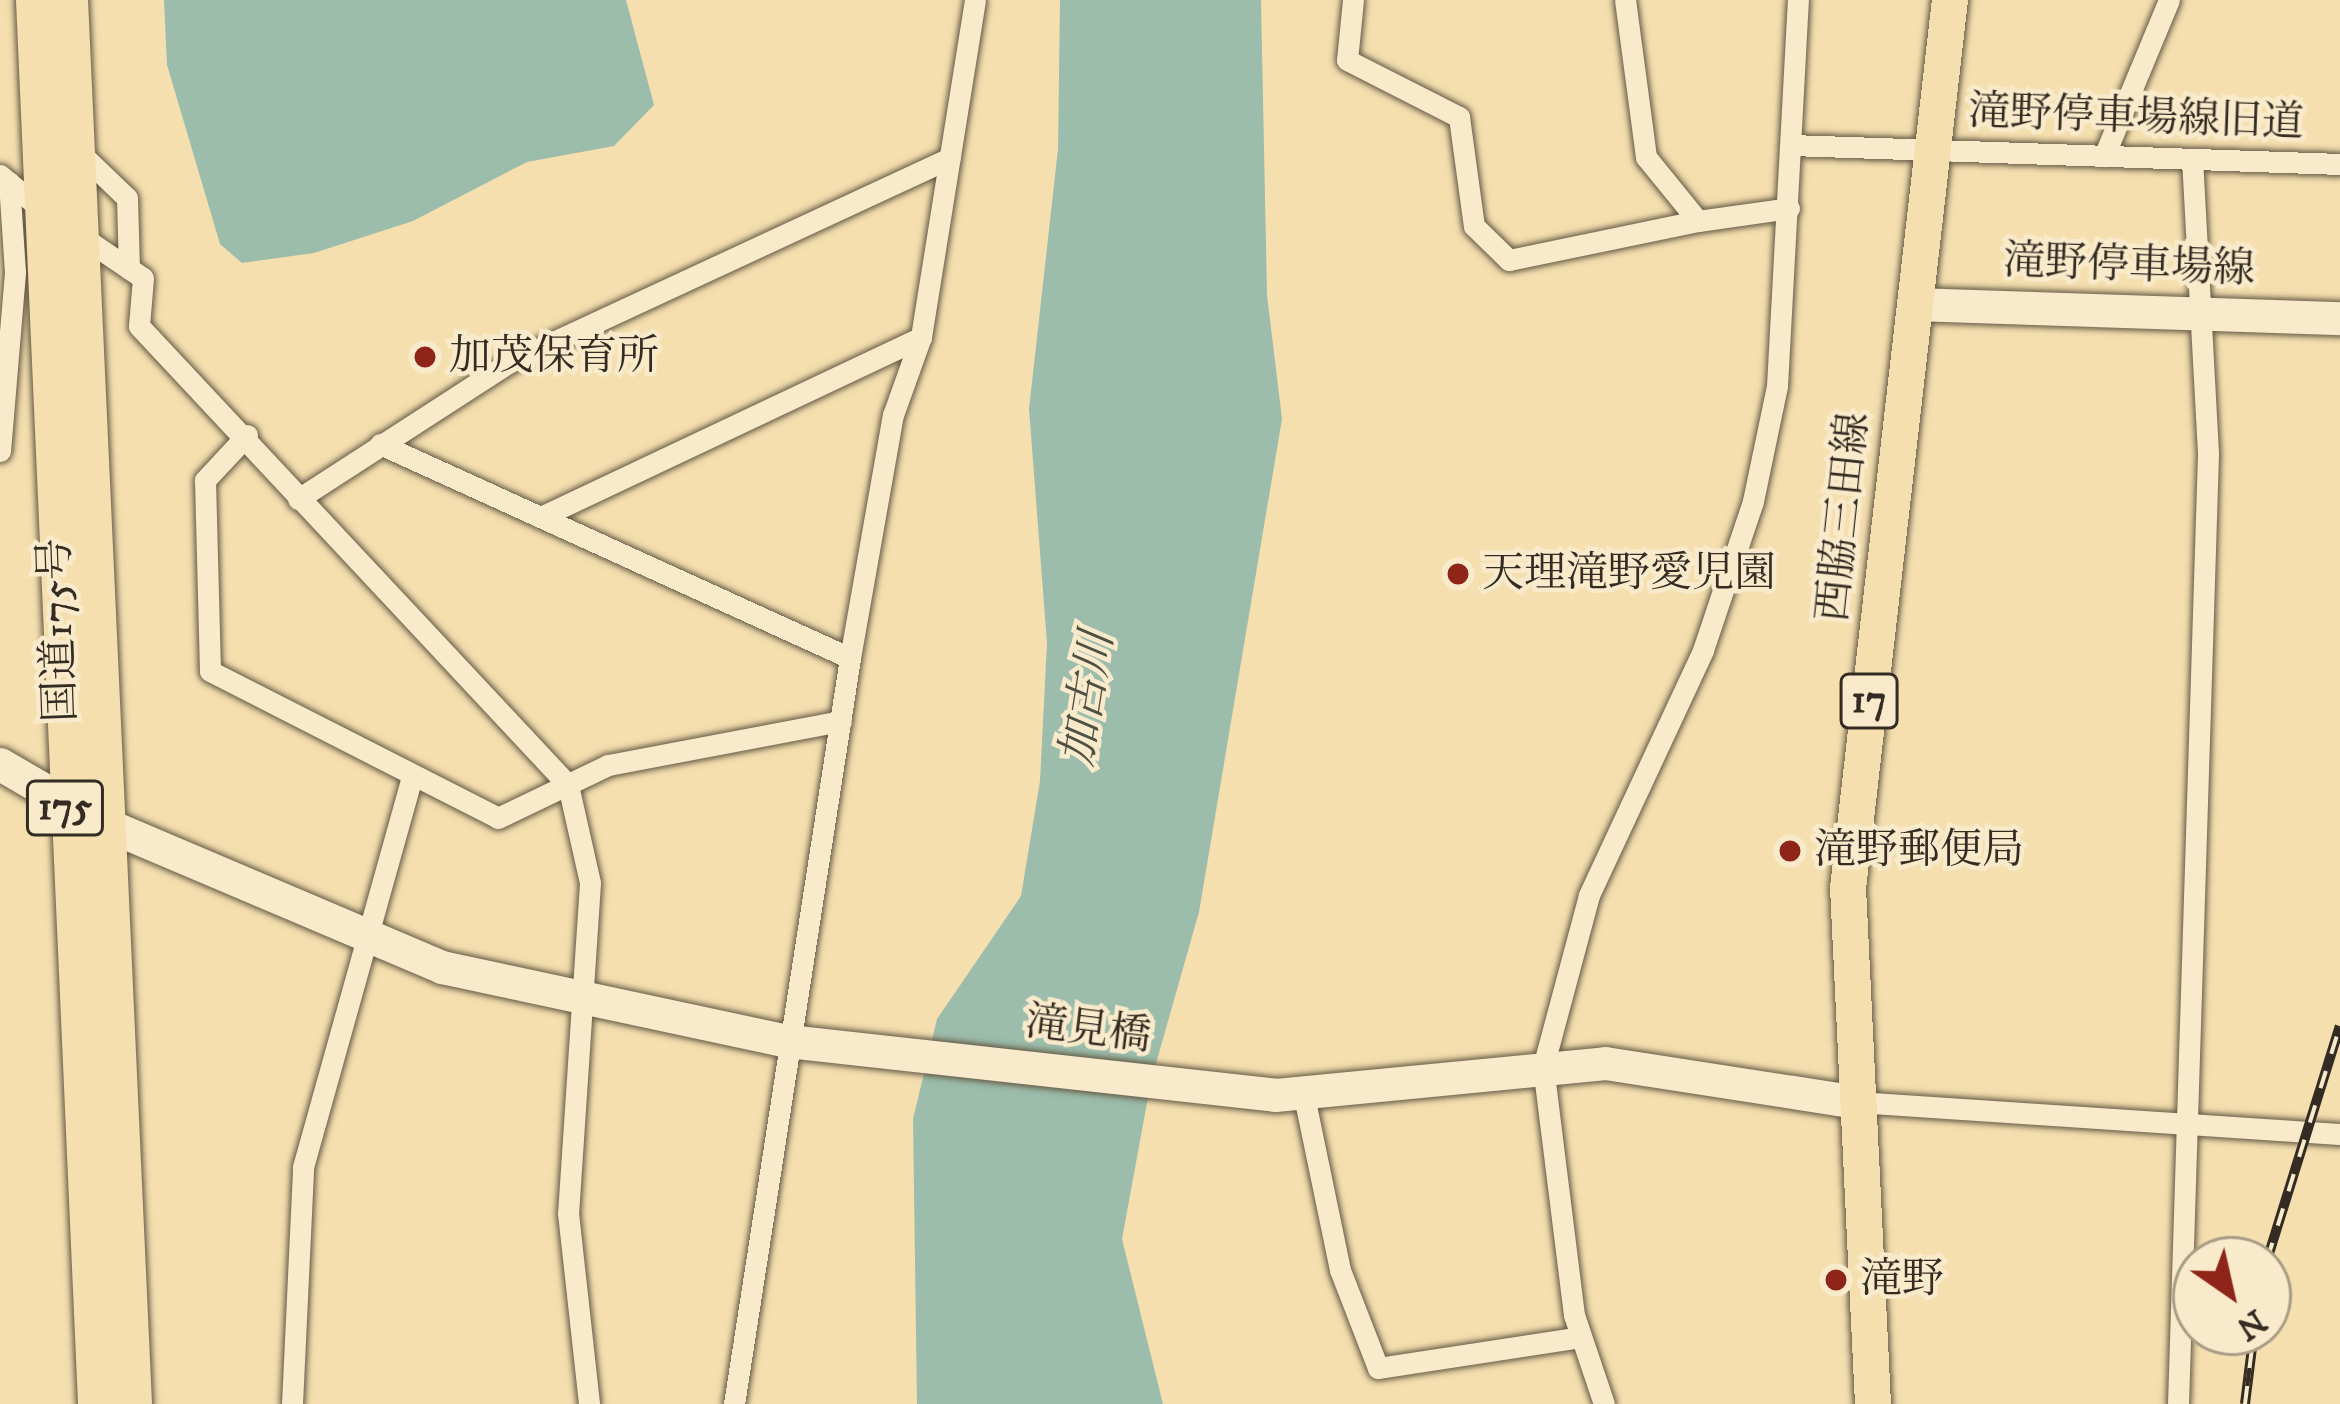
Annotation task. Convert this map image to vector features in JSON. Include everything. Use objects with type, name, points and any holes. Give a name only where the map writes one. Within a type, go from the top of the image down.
[{"type":"highway","name":"国道175号","points":[[37,0],[61,223],[100,1404]]},
{"type":"highway","name":"国道175号","points":[[61,223],[74,146],[68,0]]},
{"type":"highway","name":"国道175号","points":[[81,812],[131,1404]]},
{"type":"main road","name":"西脇三田線","points":[[1873,1404],[1848,888],[1950,0]]},
{"type":"street","points":[[734,1404],[850,658],[893,415],[921,337],[975,0]]},
{"type":"street","points":[[1353,0],[1347,60],[1360,76],[1459,118],[1474,226],[1490,253],[1528,260],[1698,220],[1789,208]]},
{"type":"street","points":[[1625,0],[1646,157],[1698,220]]},
{"type":"street","points":[[1604,1404],[1580,1337],[1543,1067],[1588,895],[1703,650],[1753,502],[1777,386],[1798,0]]},
{"type":"street","points":[[2104,155],[2169,0]]},
{"type":"street","name":"滝野停車場線旧道","points":[[1790,145],[2340,164]]},
{"type":"street","points":[[74,146],[127,198],[130,269]]},
{"type":"street","points":[[298,499],[380,444],[568,334],[950,158]]},
{"type":"street","points":[[2178,1404],[2183,1128],[2208,453],[2192,312],[2192,161]]},
{"type":"street","points":[[5,179],[143,278],[139,326],[247,435],[298,499],[568,784],[590,883],[590,1005],[568,1213],[589,1404]]},
{"type":"street","points":[[0,451],[15,272],[5,179]]},
{"type":"street","name":"滝野停車場線","points":[[1915,304],[2340,318]]},
{"type":"street","points":[[545,515],[921,337]]},
{"type":"street","points":[[247,435],[206,480],[210,670],[412,777],[498,818],[568,784],[703,740],[841,721]]},
{"type":"street","points":[[380,444],[545,515],[850,658]]},
{"type":"street","name":"滝見橋","points":[[0,764],[81,812],[367,935],[590,1005],[788,1041],[1290,1095],[1543,1067],[1664,1066],[1772,1096],[1856,1102]]},
{"type":"street","points":[[292,1404],[303,1167],[412,777]]},
{"type":"street","points":[[1290,1095],[1340,1270],[1378,1368],[1580,1337]]},
{"type":"street","points":[[1856,1102],[2183,1128],[2340,1134]]},
{"type":"water","points":[[164,0],[626,0],[654,105],[614,146],[527,162],[413,221],[314,253],[242,263],[220,244],[167,65]]},
{"type":"water","name":"加古川","points":[[1060,0],[1261,0],[1267,295],[1282,419],[1199,912],[1151,1081],[1122,1239],[1163,1404],[917,1404],[913,1119],[937,1019],[1021,896],[1040,781],[1047,643],[1029,409],[1058,149]]},
{"type":"railway","points":[[2274,1236],[2340,1026]]},
{"type":"railway","points":[[2245,1404],[2251,1356]]},
{"type":"place","name":"加茂保育所","points":[[425,357]]},
{"type":"place","name":"天理滝野愛児園","points":[[1458,574]]},
{"type":"place","name":"滝野郵便局","points":[[1790,851]]},
{"type":"place","name":"滝野","points":[[1836,1280]]}]
